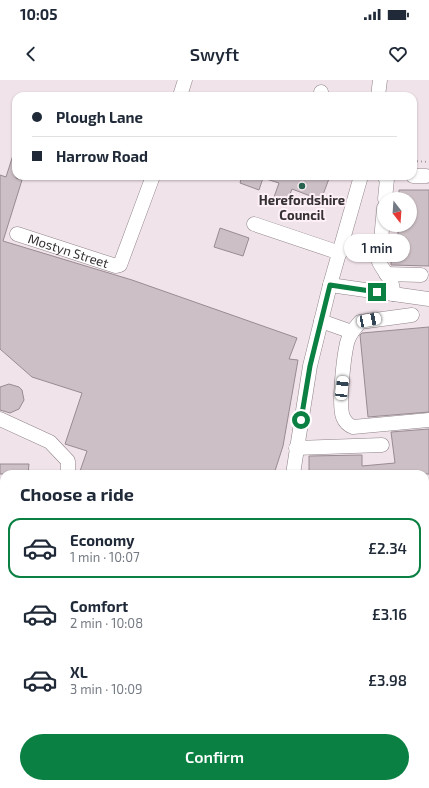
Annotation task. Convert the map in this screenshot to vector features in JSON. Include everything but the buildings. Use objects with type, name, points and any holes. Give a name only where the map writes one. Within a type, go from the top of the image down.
[{"type":"street","points":[[181,92],[185,80]]},
{"type":"street","points":[[378,92],[380,80]]},
{"type":"street","name":"Mostyn Street","points":[[17,234],[116,266],[120,265],[152,180]]},
{"type":"street","points":[[293,470],[310,366],[330,285],[361,180]]},
{"type":"street","points":[[386,192],[387,180]]},
{"type":"street","points":[[254,224],[340,253]]},
{"type":"street","points":[[381,232],[378,255],[379,262],[391,280],[393,294]]},
{"type":"street","points":[[386,274],[421,275]]},
{"type":"street","points":[[330,285],[429,299]]},
{"type":"street","points":[[412,315],[360,322],[352,332],[347,343],[340,403],[342,416],[347,424],[354,427],[429,420]]},
{"type":"street","points":[[321,321],[352,332]]},
{"type":"street","points":[[0,419],[50,442],[68,461],[68,470]]},
{"type":"street","points":[[296,448],[382,445]]},
{"type":"path","points":[[417,161],[429,162]]},
{"type":"place","name":"Herefordshire Council","points":[[302,186]]},
{"type":"route","points":[[301,420],[310,366],[330,285],[377,292]]}]
